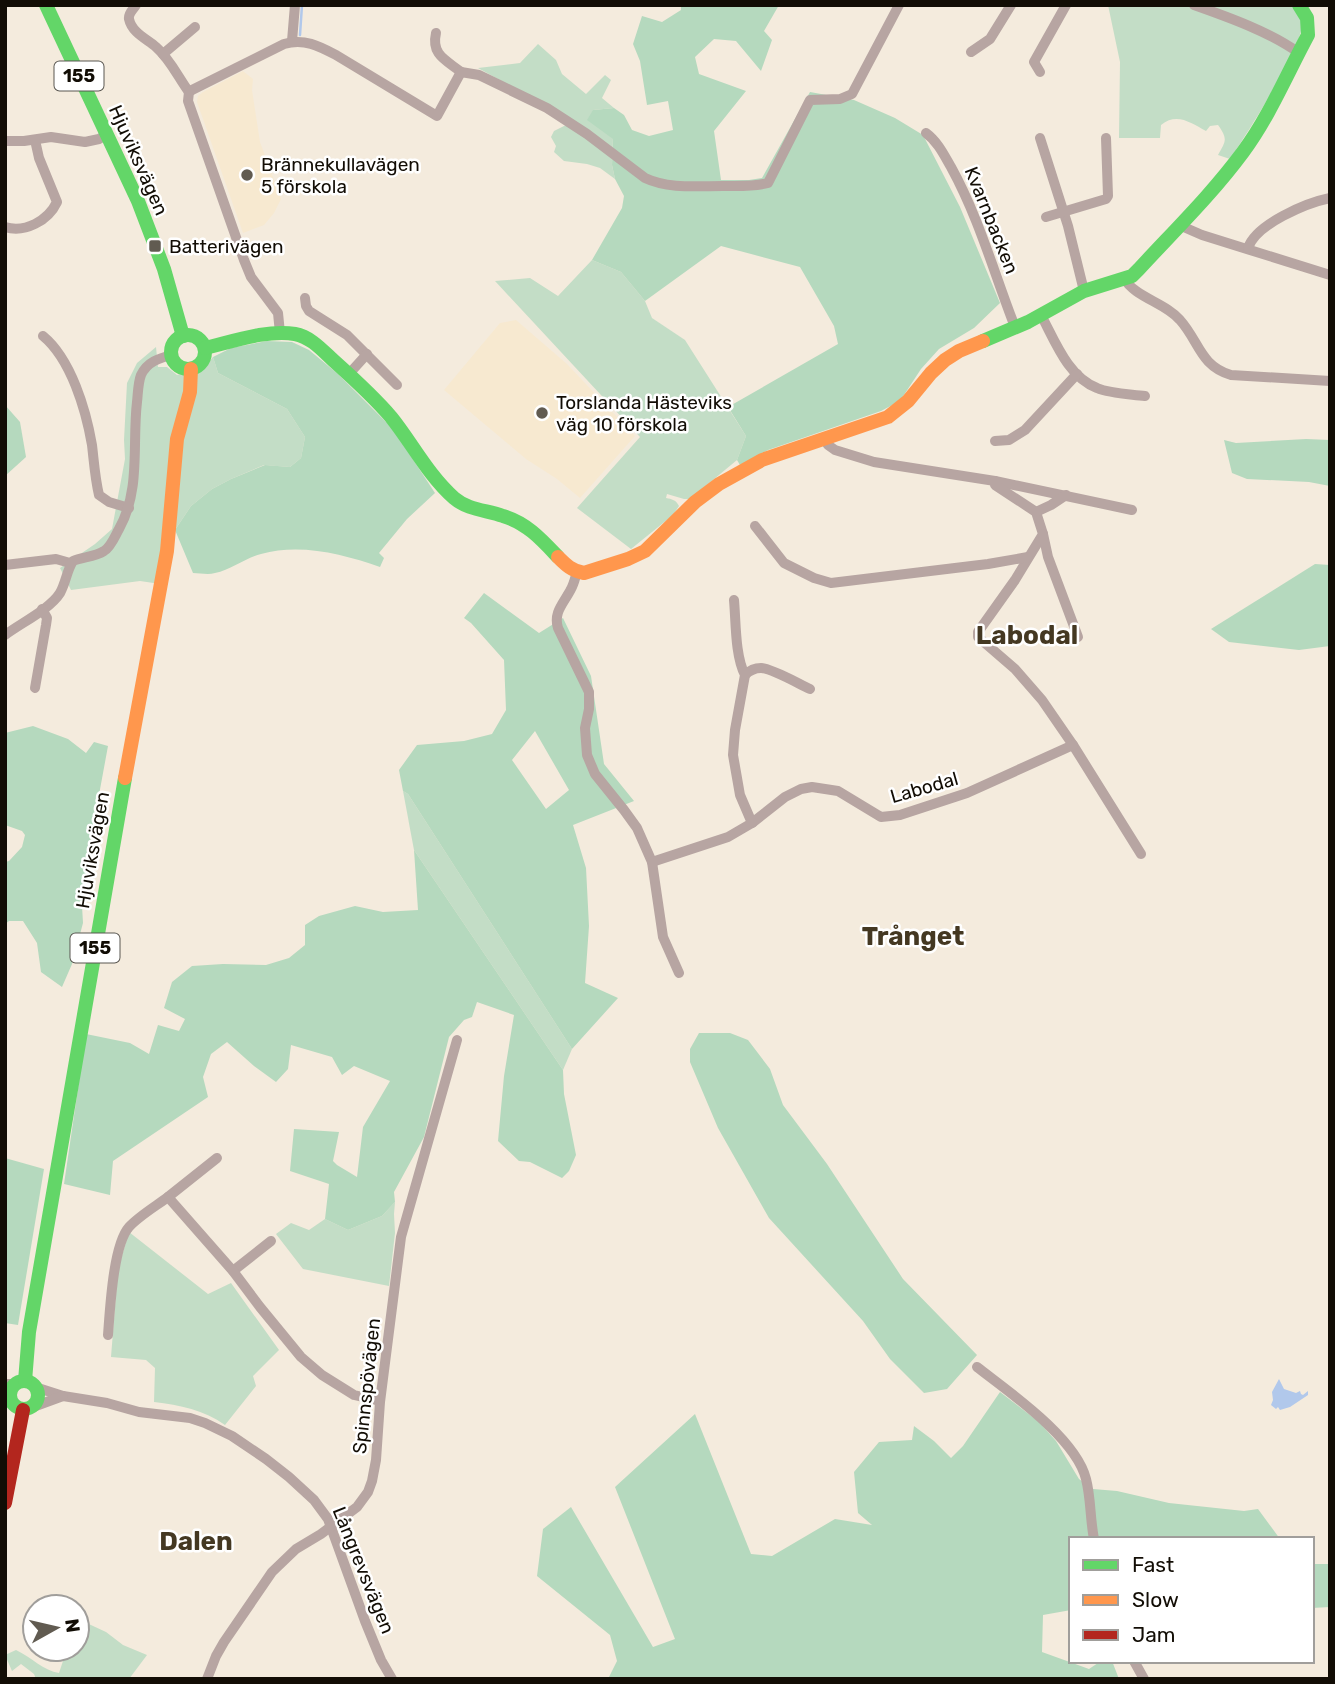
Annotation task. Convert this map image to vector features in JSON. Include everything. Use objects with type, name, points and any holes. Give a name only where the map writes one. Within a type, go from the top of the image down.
[{"type":"main road","name":"Hjuviksvägen","points":[[46,5],[130,181],[172,296],[183,335]]},
{"type":"main road","points":[[191,369],[180,367],[172,355],[174,343],[183,335],[197,337],[205,348],[280,333],[296,334],[312,341],[390,416],[438,481],[455,499],[472,509],[505,516],[522,524],[536,533],[566,566],[577,572],[589,572],[637,556],[653,545],[695,502],[719,484],[762,460],[888,416],[908,401],[945,360],[972,345],[1041,315],[1084,291],[1132,276],[1215,187],[1259,127],[1308,35],[1307,18],[1299,5]]},
{"type":"main road","name":"Hjuviksvägen","points":[[5,1503],[19,1393],[65,1120],[167,551],[176,449],[190,392],[191,369],[203,361],[205,348]]},
{"type":"street","points":[[136,5],[130,13],[129,21],[136,31],[163,54],[189,92],[188,101],[244,260],[251,277],[278,313],[280,333]]},
{"type":"street","points":[[292,41],[295,5]]},
{"type":"street","points":[[436,33],[436,51],[461,72],[479,75],[547,108],[645,178],[656,183],[694,187],[756,186],[768,183],[810,100],[840,99],[852,93],[899,5]]},
{"type":"street","points":[[971,52],[990,38],[1011,5]]},
{"type":"street","points":[[1040,72],[1034,62],[1066,5]]},
{"type":"street","points":[[1194,5],[1269,36],[1299,53]]},
{"type":"street","points":[[163,54],[195,27]]},
{"type":"street","points":[[189,92],[292,41],[310,42],[320,46],[438,116],[461,72]]},
{"type":"street","name":"Kvarnbacken","points":[[926,133],[942,151],[962,186],[1015,327]]},
{"type":"street","points":[[5,141],[56,137],[85,142],[107,134]]},
{"type":"street","points":[[1040,138],[1084,291]]},
{"type":"street","points":[[1046,217],[1106,199],[1106,138]]},
{"type":"street","points":[[5,227],[27,228],[49,213],[57,202],[39,158],[35,139]]},
{"type":"street","points":[[1248,248],[1251,240],[1263,229],[1282,217],[1330,198]]},
{"type":"street","points":[[1179,225],[1202,235],[1330,275]]},
{"type":"street","points":[[1124,278],[1127,285],[1180,320],[1216,369],[1231,374],[1330,381]]},
{"type":"street","points":[[305,298],[309,311],[340,329],[397,385]]},
{"type":"street","points":[[1041,315],[1064,358],[1090,385],[1099,389],[1146,396]]},
{"type":"street","points":[[43,336],[52,343],[68,370],[79,400],[91,443],[99,495],[109,502],[129,508]]},
{"type":"street","points":[[348,375],[367,354]]},
{"type":"street","points":[[5,635],[51,604],[65,581],[71,563],[75,559],[106,550],[121,527],[133,488],[140,379],[147,366],[172,355]]},
{"type":"street","points":[[995,442],[1009,440],[1025,430],[1077,374]]},
{"type":"street","points":[[824,438],[835,450],[874,462],[995,481],[1132,510]]},
{"type":"street","points":[[995,481],[995,485],[1036,512],[1048,557],[1078,636]]},
{"type":"street","points":[[1036,512],[1066,495]]},
{"type":"street","points":[[755,526],[784,563],[831,583],[996,563],[1028,556]]},
{"type":"street","points":[[1043,534],[978,632],[978,637],[1015,669],[1042,701],[1073,745],[1141,854]]},
{"type":"street","points":[[5,565],[55,559],[71,563]]},
{"type":"street","points":[[577,572],[556,619],[589,692],[585,728],[587,755],[595,774],[637,828],[652,862],[663,937],[679,973]]},
{"type":"street","points":[[734,600],[739,654],[745,675]]},
{"type":"street","points":[[35,688],[47,618],[42,609]]},
{"type":"street","points":[[752,823],[740,795],[733,755],[745,675],[748,671],[761,668],[810,689]]},
{"type":"street","name":"Labodal","points":[[652,862],[728,837],[752,823],[785,797],[802,789],[827,788],[842,793],[881,817],[900,815],[967,793],[1073,745]]},
{"type":"street","name":"Spinnspövägen","points":[[207,1679],[216,1656],[272,1572],[296,1549],[357,1507],[368,1492],[376,1460],[380,1401],[401,1237],[457,1041]]},
{"type":"street","points":[[108,1335],[116,1265],[123,1236],[129,1227],[217,1158]]},
{"type":"street","points":[[169,1197],[233,1271],[301,1357],[322,1375],[354,1395],[380,1401]]},
{"type":"street","points":[[233,1271],[271,1241]]},
{"type":"street","points":[[977,1367],[1026,1405],[1053,1429],[1068,1447],[1086,1478],[1094,1537]]},
{"type":"street","points":[[19,1393],[62,1395]]},
{"type":"street","name":"Långrevsvägen","points":[[19,1393],[62,1395],[153,1415],[205,1423],[232,1436],[266,1459],[325,1512],[365,1621],[392,1679]]},
{"type":"street","points":[[1135,1663],[1144,1679]]},
{"type":"shaded area","name":"Brännekullavägen 5 förskola","points":[[243,71],[253,79],[252,90],[260,142],[281,199],[264,225],[243,233],[197,102],[198,96],[203,92]]},
{"type":"shaded area","name":"Torslanda Hästeviks väg 10 förskola","points":[[516,320],[567,364],[635,436],[580,498],[526,459],[444,390],[500,323]]},
{"type":"green space","points":[[681,5],[779,5],[764,31],[772,40],[761,71],[736,41],[714,39],[695,57],[699,74],[746,91],[714,131],[721,180],[762,178],[810,92],[854,100],[895,118],[923,135],[960,207],[1000,303],[974,328],[939,349],[921,369],[900,401],[881,411],[768,450],[740,465],[737,460],[746,436],[728,407],[838,344],[834,326],[800,267],[721,246],[645,301],[621,272],[592,260],[622,208],[624,196],[615,179],[612,165],[613,139],[587,120],[593,110],[614,108],[624,115],[632,130],[649,136],[673,130],[668,101],[647,105],[640,61],[633,44],[642,16],[662,22],[681,10]]},
{"type":"green space","points":[[1108,5],[1291,5],[1301,18],[1300,35],[1272,92],[1230,159],[1218,155],[1225,140],[1218,125],[1210,126],[1206,131],[1184,120],[1173,119],[1161,125],[1160,138],[1119,138],[1120,62]]},
{"type":"green space","points":[[538,44],[556,60],[562,74],[586,94],[605,75],[611,80],[602,98],[614,108],[593,110],[613,138],[612,165],[615,179],[600,168],[564,161],[554,152],[556,146],[551,137],[554,131],[574,121],[478,68],[520,63]]},
{"type":"green space","points":[[592,260],[621,272],[645,301],[652,318],[685,340],[746,436],[737,460],[690,499],[667,494],[666,498],[674,500],[679,506],[673,515],[631,549],[577,508],[640,437],[495,281],[530,278],[558,296]]},
{"type":"green space","points":[[267,341],[292,342],[309,350],[338,374],[393,429],[435,493],[407,519],[379,553],[384,558],[380,567],[336,554],[291,550],[261,554],[215,573],[193,573],[175,530],[191,506],[212,489],[231,479],[265,465],[290,467],[301,458],[305,437],[287,409],[218,373],[213,357],[231,348]]},
{"type":"green space","points":[[156,347],[158,367],[167,367],[177,375],[203,368],[213,357],[218,373],[287,409],[305,437],[301,458],[290,467],[264,465],[231,479],[212,489],[191,506],[175,530],[167,585],[140,581],[71,590],[60,568],[112,529],[125,459],[127,383],[137,363]]},
{"type":"green space","points":[[5,405],[20,422],[26,457],[5,476]]},
{"type":"green space","points":[[1224,440],[1236,443],[1330,440],[1330,486],[1309,482],[1247,479],[1232,473]]},
{"type":"green space","points":[[1315,564],[1330,565],[1330,646],[1299,650],[1229,642],[1211,629]]},
{"type":"green space","points":[[484,593],[539,633],[563,618],[591,676],[604,764],[634,801],[573,825],[586,868],[589,926],[585,983],[618,998],[572,1049],[408,794],[403,791],[399,770],[417,745],[464,741],[492,734],[506,710],[504,660],[464,618]],"holes":[[[535,731],[569,790],[546,809],[512,760]]]},
{"type":"green space","points":[[33,726],[68,739],[86,753],[94,742],[108,746],[87,860],[83,923],[72,964],[62,987],[41,972],[37,943],[23,921],[9,921],[5,924],[5,862],[22,847],[25,835],[22,831],[5,825],[5,733]]},
{"type":"green space","points":[[403,791],[408,794],[572,1049],[563,1070],[414,850]]},
{"type":"green space","points":[[414,850],[563,1070],[564,1094],[576,1155],[569,1171],[562,1178],[530,1162],[519,1161],[498,1141],[504,1076],[514,1015],[477,1002],[472,1017],[464,1020],[449,1037],[424,1137],[394,1192],[395,1202],[382,1216],[348,1230],[325,1219],[329,1184],[290,1171],[294,1129],[339,1132],[333,1161],[357,1177],[363,1127],[390,1081],[354,1066],[342,1075],[332,1057],[291,1045],[288,1069],[276,1082],[227,1042],[211,1054],[203,1077],[208,1097],[113,1161],[110,1195],[64,1184],[86,1034],[130,1043],[149,1054],[158,1025],[179,1031],[185,1019],[164,1008],[172,982],[192,966],[266,965],[289,958],[305,945],[305,925],[319,916],[355,906],[383,912],[418,910]]},
{"type":"green space","points":[[699,1033],[730,1033],[748,1040],[770,1069],[783,1105],[827,1164],[903,1279],[977,1355],[947,1389],[924,1393],[890,1359],[863,1321],[769,1218],[718,1128],[690,1062],[690,1049]]},
{"type":"green space","points":[[5,1158],[44,1169],[18,1325],[5,1323]]},
{"type":"green space","points":[[395,1202],[395,1233],[389,1286],[303,1269],[276,1234],[291,1223],[309,1230],[325,1219],[348,1230],[382,1216]]},
{"type":"green space","points":[[129,1232],[208,1294],[231,1283],[279,1350],[253,1376],[256,1386],[225,1425],[191,1409],[154,1402],[155,1368],[146,1360],[111,1357],[118,1269]]},
{"type":"green space","points":[[1000,1392],[1039,1422],[1056,1441],[1079,1479],[1093,1489],[1117,1491],[1169,1503],[1244,1511],[1258,1509],[1279,1537],[1069,1537],[1069,1610],[1043,1615],[1042,1652],[1089,1669],[1098,1663],[1113,1663],[1119,1679],[608,1679],[617,1661],[610,1635],[537,1576],[543,1529],[571,1507],[653,1647],[675,1639],[615,1487],[695,1414],[751,1554],[772,1556],[835,1519],[872,1525],[858,1513],[854,1472],[879,1442],[912,1440],[914,1426],[951,1458],[963,1446]]},
{"type":"green space","points":[[1314,1564],[1330,1564],[1330,1607],[1314,1608]]},
{"type":"green space","points":[[91,1625],[123,1645],[147,1655],[129,1679],[36,1679],[34,1674],[21,1664],[12,1671],[5,1655],[16,1650],[21,1653],[21,1663],[37,1663],[59,1673],[62,1663],[91,1663]]},
{"type":"water","points":[[1279,1379],[1284,1389],[1296,1393],[1300,1391],[1303,1395],[1308,1391],[1308,1395],[1290,1407],[1276,1409],[1271,1405],[1272,1392]]},
{"type":"waterway","points":[[300,35],[302,5]]},
{"type":"traffic: fast","points":[[46,5],[138,201],[164,269],[183,336]]},
{"type":"traffic: fast","points":[[983,341],[1028,322],[1084,291],[1132,276],[1206,197],[1252,139],[1308,35],[1307,18],[1299,5]]},
{"type":"traffic: fast","points":[[205,348],[273,333],[295,334],[306,338],[321,348],[384,410],[436,479],[454,498],[471,507],[519,523],[534,533],[558,557]]},
{"type":"traffic: fast","points":[[188,335],[200,340],[205,352],[200,364],[188,369],[176,364],[171,352],[176,340],[188,335]]},
{"type":"traffic: fast","points":[[25,1381],[29,1332],[125,778]]},
{"type":"traffic: fast","points":[[24,1381],[34,1385],[38,1395],[34,1405],[24,1409],[14,1405],[10,1395],[14,1385],[24,1381]]},
{"type":"traffic: slow","points":[[558,557],[573,569],[584,573],[645,551],[695,502],[719,484],[762,460],[888,417],[908,401],[945,360],[983,341]]},
{"type":"traffic: slow","points":[[125,778],[167,551],[177,439],[190,392],[191,369]]},
{"type":"traffic: jam","points":[[5,1503],[23,1410]]},
{"type":"place","name":"Brännekullavägen 5 förskola","points":[[247,175]]},
{"type":"place","name":"Batterivägen","points":[[155,246]]},
{"type":"place","name":"Torslanda Hästeviks väg 10 förskola","points":[[542,413]]},
{"type":"district","name":"Labodal","points":[[1027,635]]},
{"type":"district","name":"Trånget","points":[[913,936]]},
{"type":"district","name":"Dalen","points":[[196,1541]]}]
